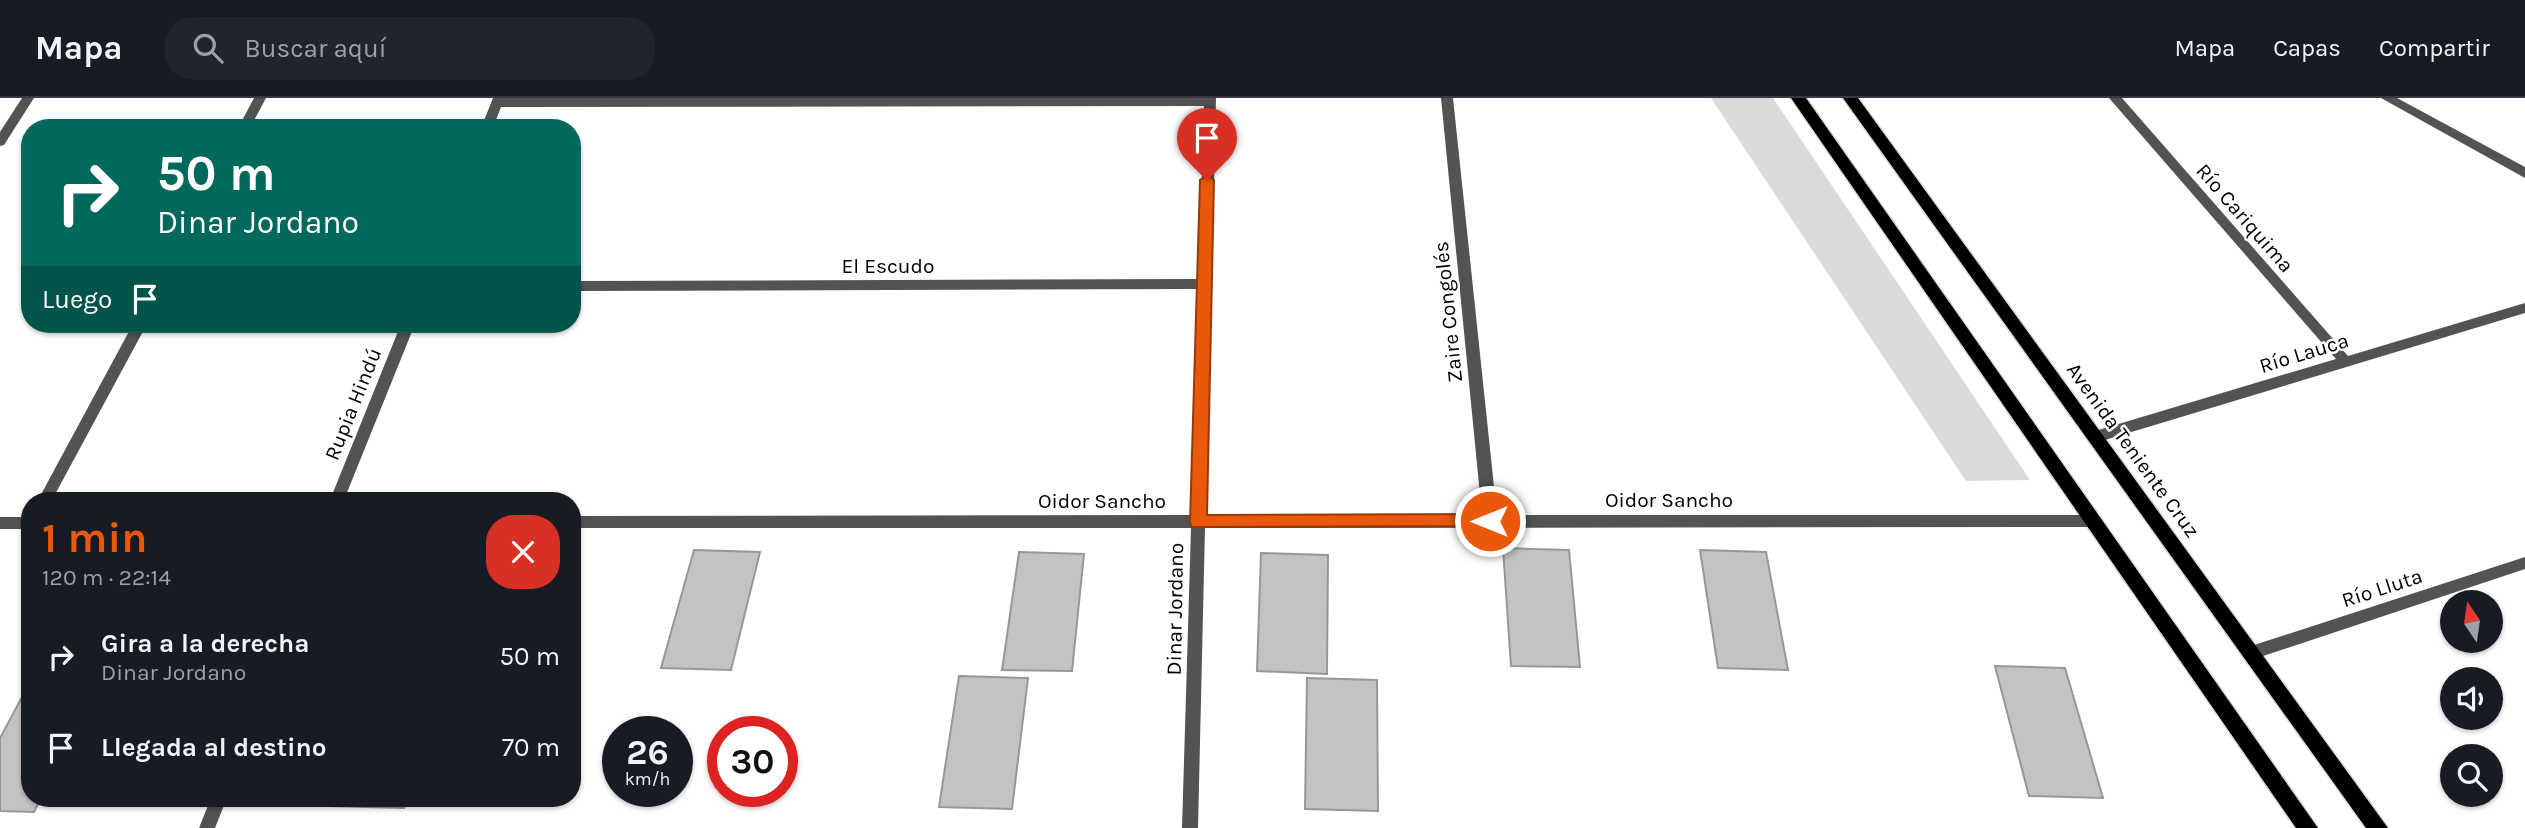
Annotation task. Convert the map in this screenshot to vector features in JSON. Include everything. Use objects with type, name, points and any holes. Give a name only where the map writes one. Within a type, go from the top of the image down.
[{"type":"main road","points":[[1798,98],[2308,828]]},
{"type":"main road","name":"Avenida Teniente Cruz","points":[[1850,98],[2378,828]]},
{"type":"street","points":[[0,142],[28,98]]},
{"type":"street","points":[[249,119],[260,98]]},
{"type":"street","name":"Zaire Congolés","points":[[1447,98],[1490,521]]},
{"type":"street","name":"Río Cariquima","points":[[2115,98],[2346,362]]},
{"type":"street","points":[[2387,98],[2525,173]]},
{"type":"street","points":[[491,119],[498,101],[1210,100]]},
{"type":"street","name":"Dinar Jordano","points":[[1190,828],[1210,100]]},
{"type":"street","name":"El Escudo","points":[[581,286],[1204,284]]},
{"type":"street","name":"Río Lauca","points":[[2095,437],[2525,308]]},
{"type":"street","points":[[49,492],[134,333]]},
{"type":"street","name":"Rupia Hindú","points":[[340,492],[404,333]]},
{"type":"street","name":"Oidor Sancho","points":[[581,522],[2093,521]]},
{"type":"street","points":[[0,523],[21,523]]},
{"type":"street","name":"Río Lluta","points":[[2251,653],[2525,563]]},
{"type":"street","points":[[207,828],[215,807]]},
{"type":"shaded area","points":[[1711,98],[1773,98],[2030,480],[1966,481]]},
{"type":"building","points":[[1503,548],[1569,550],[1580,667],[1511,666]]},
{"type":"building","points":[[694,550],[760,552],[731,670],[661,668]]},
{"type":"building","points":[[1700,550],[1766,552],[1788,670],[1718,668]]},
{"type":"building","points":[[1019,552],[1084,554],[1072,671],[1002,670]]},
{"type":"building","points":[[1261,553],[1328,555],[1327,674],[1257,671]]},
{"type":"building","points":[[1995,666],[2065,668],[2103,798],[2029,796]]},
{"type":"building","points":[[959,676],[1028,678],[1012,809],[939,807]]},
{"type":"building","points":[[1307,678],[1377,680],[1378,811],[1305,809]]},
{"type":"building","points":[[21,699],[21,807],[36,807],[34,812],[0,811],[0,738]]},
{"type":"route","points":[[1207,180],[1198,522],[1490,521]]}]
